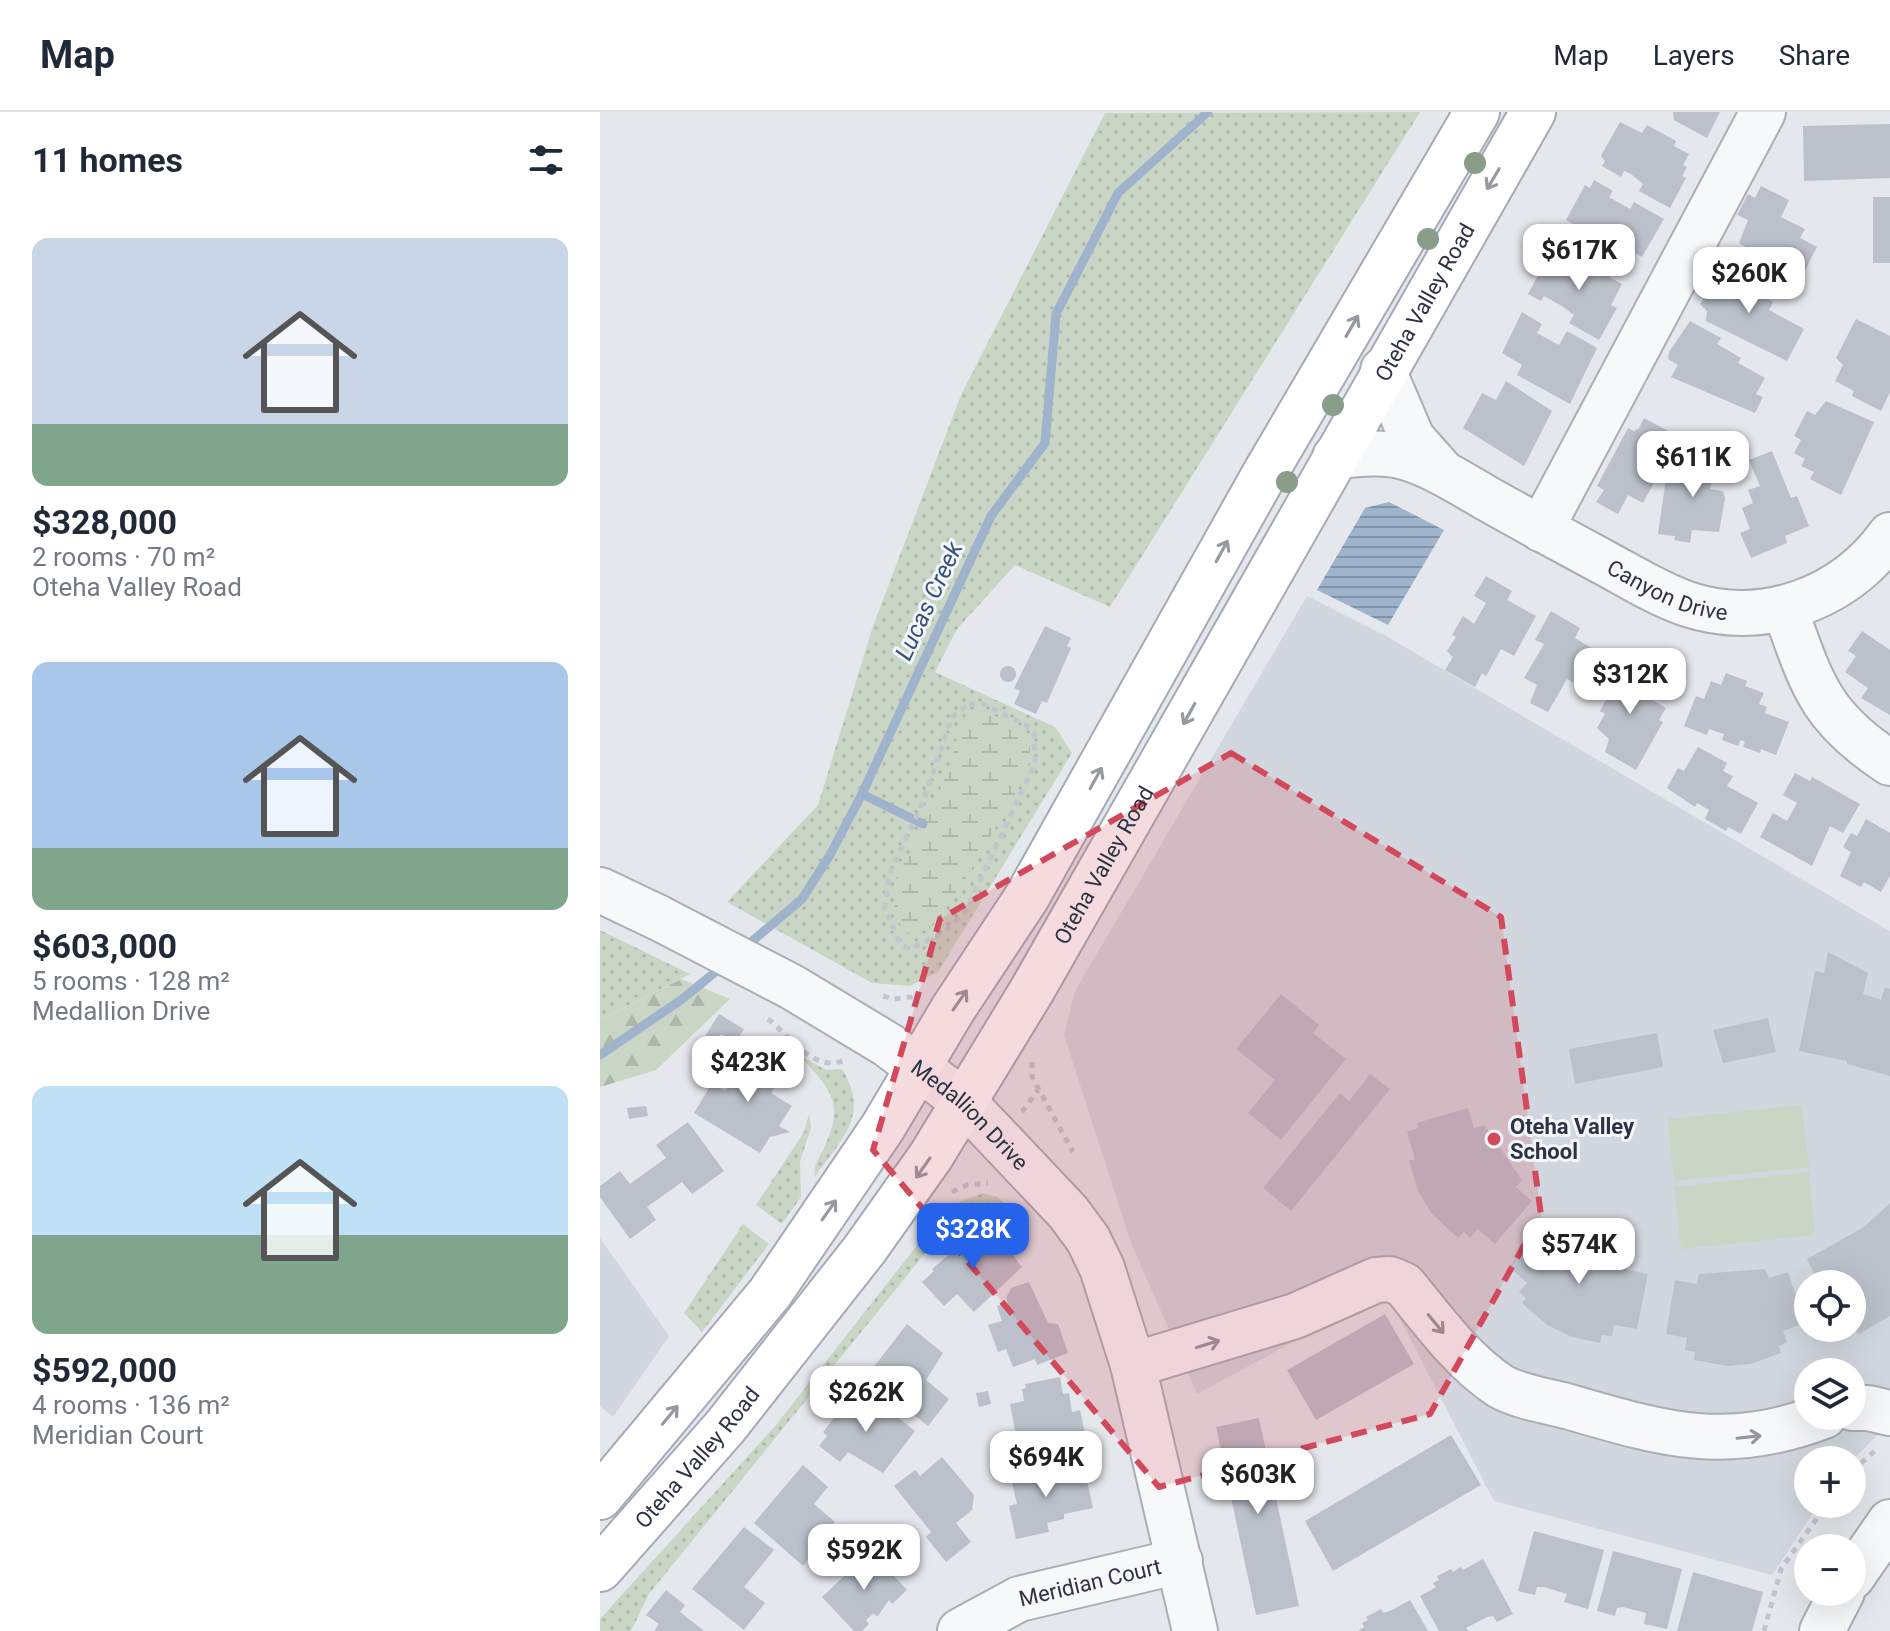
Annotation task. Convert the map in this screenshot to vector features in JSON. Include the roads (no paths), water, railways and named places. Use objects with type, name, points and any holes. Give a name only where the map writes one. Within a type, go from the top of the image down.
[{"type":"main road","points":[[607,1481],[778,1282],[834,1204],[1049,860],[1264,475],[1477,112]]},
{"type":"main road","name":"Oteha Valley Road","points":[[600,1569],[725,1427],[865,1249],[931,1156],[1031,992],[1383,370],[1533,112]]},
{"type":"street","points":[[1541,529],[1763,112]]},
{"type":"street","name":"Canyon Drive","points":[[1383,370],[1412,438],[1445,475]]},
{"type":"street","name":"Canyon Drive","points":[[1335,457],[1397,455],[1445,475],[1541,529],[1686,603],[1734,612],[1785,609],[1821,595],[1852,576],[1875,556],[1890,535]]},
{"type":"street","points":[[1785,609],[1809,678],[1825,707],[1847,730],[1890,763]]},
{"type":"street","name":"Medallion Drive","points":[[600,890],[792,987],[919,1066],[963,1101],[1068,1212],[1088,1239],[1102,1268],[1133,1365],[1195,1631]]},
{"type":"street","points":[[1133,1365],[1252,1330],[1376,1280],[1390,1279],[1404,1285],[1473,1366],[1503,1388],[1621,1422],[1709,1439],[1763,1436],[1794,1426]]},
{"type":"street","points":[[1866,1408],[1885,1429]]},
{"type":"street","points":[[1866,1557],[1890,1522]]},
{"type":"street","name":"Meridian Court","points":[[960,1631],[1019,1599],[1180,1561]]},
{"type":"street","points":[[1822,1631],[1835,1606]]},
{"type":"water","points":[[1389,502],[1444,530],[1388,625],[1317,590],[1365,508]]},
{"type":"waterway","name":"Lucas Creek","points":[[744,948],[802,899],[830,855],[862,794],[991,516],[1045,443],[1056,314],[1118,193],[1208,112]]},
{"type":"waterway","points":[[862,794],[923,824]]},
{"type":"waterway","name":"Lucas Creek","points":[[600,1055],[681,1000],[724,965]]},
{"type":"place","name":"Oteha Valley School","points":[[1494,1139]]}]
